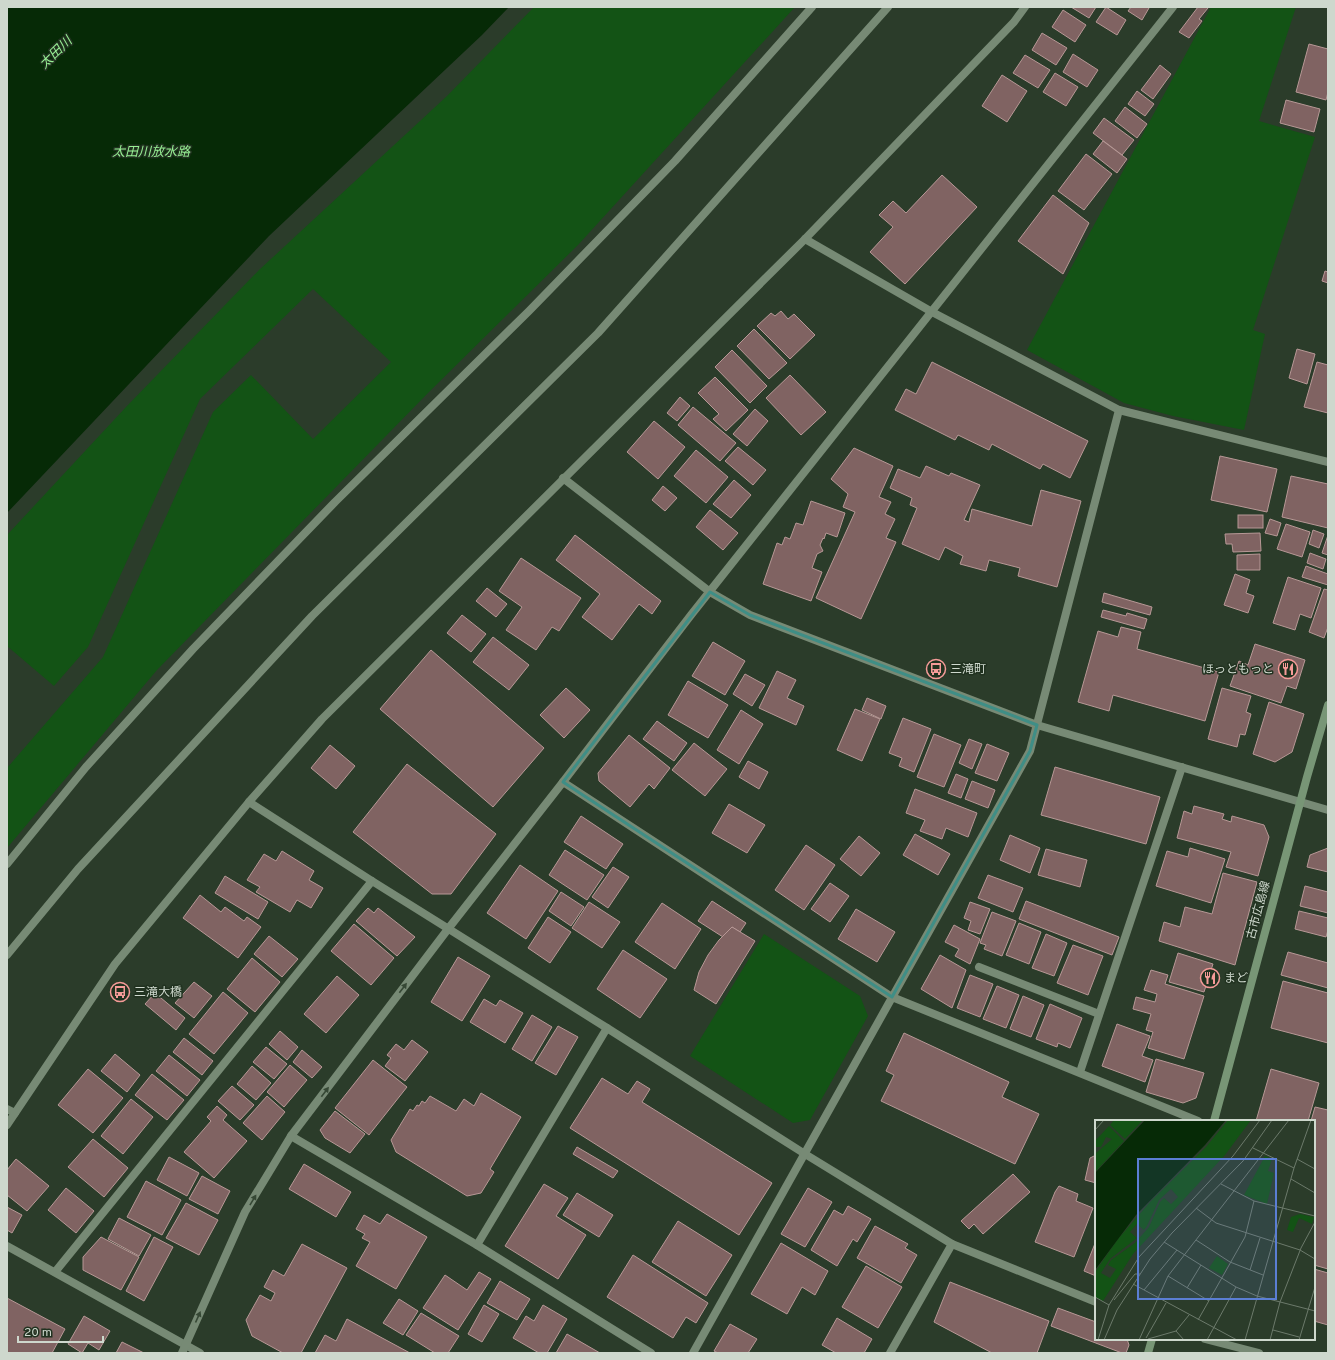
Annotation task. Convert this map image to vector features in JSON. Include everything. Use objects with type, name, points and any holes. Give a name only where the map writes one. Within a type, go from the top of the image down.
[{"type":"main road","name":"古市広島線","points":[[1214,1120],[1300,801],[1328,705]]},
{"type":"main road","points":[[1148,1353],[1152,1340]]},
{"type":"street","points":[[7,864],[86,767],[193,648],[335,502],[534,306],[675,161],[812,7]]},
{"type":"street","points":[[7,955],[78,869],[312,616],[598,333],[888,7]]},
{"type":"street","points":[[7,1125],[115,964],[249,802],[322,718],[804,239],[1014,22],[1025,7]]},
{"type":"street","points":[[182,1353],[246,1212],[291,1136],[448,929],[710,592],[1173,7]]},
{"type":"street","points":[[804,239],[932,312],[1119,410],[1328,462]]},
{"type":"street","points":[[693,1353],[1030,751],[1119,410]]},
{"type":"street","points":[[563,478],[710,592],[750,615],[1037,725],[1328,810]]},
{"type":"street","points":[[1080,1072],[1182,767]]},
{"type":"street","points":[[563,782],[892,997],[1196,1120]]},
{"type":"street","points":[[249,802],[804,1154],[952,1244],[1095,1302]]},
{"type":"street","points":[[55,1272],[372,881]]},
{"type":"street","points":[[979,967],[1099,1014]]},
{"type":"street","points":[[477,1245],[607,1028]]},
{"type":"street","points":[[7,1109],[15,1113]]},
{"type":"street","points":[[291,1136],[477,1245],[651,1353]]},
{"type":"street","points":[[890,1353],[952,1244]]},
{"type":"street","points":[[7,1246],[200,1353]]},
{"type":"street","points":[[1209,1340],[1259,1353]]},
{"type":"highlighted area","points":[[710,592],[750,615],[1037,725],[1030,751],[892,997],[563,782]]},
{"type":"shaded area","points":[[534,7],[795,7],[578,245],[428,393],[157,670],[7,848],[7,768],[103,657],[213,412],[251,375],[313,439],[391,362],[313,289],[200,399],[88,647],[54,686],[7,646],[7,535],[126,407],[259,270],[447,96]]},
{"type":"shaded area","points":[[1211,7],[1296,7],[1259,121],[1315,137],[1253,330],[1265,334],[1244,430],[1173,416],[1124,403],[1027,350]]},
{"type":"shaded area","points":[[764,934],[860,996],[868,1016],[810,1120],[793,1123],[690,1056]]},
{"type":"water","name":"太田川放水路","points":[[7,7],[509,7],[482,35],[269,236],[7,513]]},
{"type":"building","points":[[1071,7],[1096,7],[1089,18]]},
{"type":"building","points":[[1106,7],[1126,20],[1117,35],[1096,22]]},
{"type":"building","points":[[1131,7],[1149,8],[1142,20],[1128,11]]},
{"type":"building","points":[[1198,7],[1208,8],[1199,19],[1202,21],[1189,38],[1179,32]]},
{"type":"building","points":[[1063,10],[1086,25],[1075,42],[1052,27]]},
{"type":"building","points":[[1042,33],[1067,48],[1056,65],[1032,50]]},
{"type":"building","points":[[1309,44],[1328,49],[1328,92],[1326,100],[1296,92]]},
{"type":"building","points":[[1073,54],[1098,70],[1087,87],[1063,72]]},
{"type":"building","points":[[1025,55],[1050,70],[1038,88],[1013,73]]},
{"type":"building","points":[[1160,65],[1171,74],[1153,99],[1141,90]]},
{"type":"building","points":[[1055,73],[1078,87],[1066,106],[1043,92]]},
{"type":"building","points":[[1002,75],[1027,91],[1007,122],[982,106]]},
{"type":"building","points":[[1137,91],[1154,104],[1145,116],[1128,104]]},
{"type":"building","points":[[1286,100],[1320,109],[1314,132],[1280,123]]},
{"type":"building","points":[[1125,107],[1147,124],[1137,138],[1115,121]]},
{"type":"building","points":[[1104,118],[1134,140],[1122,155],[1093,133]]},
{"type":"building","points":[[1103,141],[1127,159],[1117,173],[1093,154]]},
{"type":"building","points":[[1086,154],[1112,174],[1084,210],[1058,191]]},
{"type":"building","points":[[942,175],[977,207],[905,284],[870,252],[893,227],[879,215],[893,201],[906,213]]},
{"type":"building","points":[[1053,195],[1089,223],[1063,274],[1018,241]]},
{"type":"building","points":[[1325,271],[1328,272],[1328,283],[1322,281]]},
{"type":"building","points":[[781,311],[788,319],[794,314],[815,335],[790,359],[757,326],[771,313],[775,316]]},
{"type":"building","points":[[754,329],[787,363],[769,379],[737,346]]},
{"type":"building","points":[[1297,349],[1315,354],[1307,384],[1289,378]]},
{"type":"building","points":[[732,350],[767,386],[750,403],[715,367]]},
{"type":"building","points":[[932,362],[1088,441],[1070,478],[1043,464],[1040,469],[992,444],[989,450],[958,435],[955,440],[895,410],[906,389],[916,394]]},
{"type":"building","points":[[1317,362],[1328,365],[1328,413],[1304,407]]},
{"type":"building","points":[[790,375],[826,412],[801,435],[766,398]]},
{"type":"building","points":[[715,377],[748,410],[726,431],[713,419],[719,414],[698,393]]},
{"type":"building","points":[[680,397],[690,406],[677,421],[667,413]]},
{"type":"building","points":[[693,407],[736,443],[720,461],[678,425]]},
{"type":"building","points":[[755,409],[768,421],[747,446],[733,434]]},
{"type":"building","points":[[654,421],[685,447],[658,479],[627,452]]},
{"type":"building","points":[[738,447],[766,470],[753,485],[725,461]]},
{"type":"building","points":[[854,448],[893,466],[879,497],[891,502],[885,514],[895,519],[886,538],[896,542],[861,619],[816,598],[855,512],[843,507],[848,494],[831,479]]},
{"type":"building","points":[[696,450],[728,477],[706,503],[674,476]]},
{"type":"building","points":[[1220,456],[1277,469],[1267,512],[1211,500]]},
{"type":"building","points":[[926,466],[949,476],[951,473],[980,485],[964,520],[969,522],[972,509],[1032,526],[1041,490],[1081,501],[1057,587],[1018,576],[1020,568],[989,560],[986,571],[960,564],[963,556],[945,547],[939,560],[902,544],[917,508],[910,505],[912,498],[890,488],[898,469],[920,478]]},
{"type":"building","points":[[1291,476],[1328,484],[1328,528],[1282,517]]},
{"type":"building","points":[[734,480],[751,495],[731,518],[713,504]]},
{"type":"building","points":[[663,486],[677,498],[665,511],[652,500]]},
{"type":"building","points":[[811,501],[845,513],[837,537],[826,533],[820,545],[823,551],[817,554],[812,568],[822,572],[811,601],[763,584],[777,543],[782,545],[785,537],[790,539],[796,523],[803,525]]},
{"type":"building","points":[[710,510],[738,533],[723,550],[696,527]]},
{"type":"building","points":[[1238,515],[1263,515],[1263,528],[1238,528]]},
{"type":"building","points":[[1270,519],[1281,523],[1277,536],[1265,533]]},
{"type":"building","points":[[1286,524],[1310,532],[1302,557],[1277,549]]},
{"type":"building","points":[[1313,530],[1324,534],[1319,548],[1309,544]]},
{"type":"building","points":[[1260,533],[1261,551],[1233,552],[1232,544],[1226,544],[1225,534]]},
{"type":"building","points":[[575,535],[661,601],[652,614],[639,604],[612,640],[582,617],[600,594],[556,560]]},
{"type":"building","points":[[1328,535],[1328,555],[1322,553]]},
{"type":"building","points":[[1310,553],[1326,559],[1323,569],[1307,563]]},
{"type":"building","points":[[1260,554],[1260,570],[1237,570],[1237,555]]},
{"type":"building","points":[[521,558],[581,598],[559,631],[552,627],[536,650],[506,630],[522,607],[499,591]]},
{"type":"building","points":[[1306,566],[1328,574],[1328,585],[1302,577]]},
{"type":"building","points":[[1235,574],[1250,580],[1246,593],[1254,596],[1248,613],[1224,605]]},
{"type":"building","points":[[1288,577],[1321,588],[1311,618],[1300,614],[1295,630],[1273,623]]},
{"type":"building","points":[[487,588],[507,604],[496,617],[476,601]]},
{"type":"building","points":[[1324,589],[1328,590],[1328,627],[1324,638],[1309,632]]},
{"type":"building","points":[[1104,593],[1152,607],[1150,615],[1102,602]]},
{"type":"building","points":[[1103,610],[1126,616],[1127,613],[1147,619],[1144,629],[1101,617]]},
{"type":"building","points":[[462,615],[486,634],[471,652],[447,633]]},
{"type":"building","points":[[1121,627],[1141,632],[1137,649],[1219,672],[1205,721],[1113,695],[1109,711],[1078,702],[1098,631],[1118,637]]},
{"type":"building","points":[[493,637],[529,665],[509,690],[473,662]]},
{"type":"building","points":[[713,642],[745,661],[725,695],[692,676]]},
{"type":"building","points":[[1255,644],[1305,660],[1296,689],[1287,686],[1281,703],[1230,686],[1239,661],[1248,665]]},
{"type":"building","points":[[431,650],[544,748],[493,807],[380,709]]},
{"type":"building","points":[[777,671],[796,680],[787,698],[804,706],[796,725],[759,708]]},
{"type":"building","points":[[745,674],[765,685],[752,706],[733,694]]},
{"type":"building","points":[[688,681],[728,705],[708,738],[668,715]]},
{"type":"building","points":[[566,688],[590,710],[564,738],[540,715]]},
{"type":"building","points":[[1222,688],[1251,696],[1246,712],[1251,714],[1245,735],[1240,734],[1237,747],[1208,739]]},
{"type":"building","points":[[867,698],[886,706],[881,719],[862,710]]},
{"type":"building","points":[[1269,702],[1304,714],[1292,752],[1275,762],[1253,754]]},
{"type":"building","points":[[855,709],[880,719],[862,761],[837,750]]},
{"type":"building","points":[[741,710],[763,724],[739,764],[717,750]]},
{"type":"building","points":[[903,718],[931,729],[914,772],[899,766],[902,758],[889,753]]},
{"type":"building","points":[[657,721],[687,743],[674,761],[643,739]]},
{"type":"building","points":[[934,734],[961,745],[944,787],[917,777]]},
{"type":"building","points":[[629,735],[670,768],[654,789],[649,784],[630,807],[599,781],[598,773]]},
{"type":"building","points":[[969,739],[982,744],[972,769],[959,763]]},
{"type":"building","points":[[694,743],[727,769],[705,796],[672,770]]},
{"type":"building","points":[[987,744],[1009,753],[997,781],[975,773]]},
{"type":"building","points":[[330,745],[355,766],[336,789],[311,768]]},
{"type":"building","points":[[748,761],[768,772],[759,789],[739,777]]},
{"type":"building","points":[[407,764],[496,834],[451,894],[432,894],[353,832]]},
{"type":"building","points":[[1055,767],[1160,797],[1146,844],[1041,815]]},
{"type":"building","points":[[956,774],[968,779],[961,798],[948,793]]},
{"type":"building","points":[[972,781],[995,790],[988,808],[965,799]]},
{"type":"building","points":[[915,789],[977,813],[968,837],[946,828],[942,839],[920,831],[925,820],[906,813]]},
{"type":"building","points":[[729,804],[765,825],[747,853],[712,833]]},
{"type":"building","points":[[1194,806],[1224,814],[1222,819],[1231,822],[1232,816],[1264,825],[1269,837],[1258,876],[1226,867],[1231,852],[1177,838],[1184,811],[1192,814]]},
{"type":"building","points":[[581,816],[623,844],[606,869],[564,842]]},
{"type":"building","points":[[915,834],[950,854],[938,875],[903,855]]},
{"type":"building","points":[[1010,835],[1040,848],[1030,873],[1000,860]]},
{"type":"building","points":[[859,836],[880,853],[861,876],[840,859]]},
{"type":"building","points":[[806,845],[835,865],[804,910],[775,890]]},
{"type":"building","points":[[1190,848],[1225,859],[1211,903],[1156,886],[1167,851],[1188,857]]},
{"type":"building","points":[[1328,848],[1328,872],[1307,867],[1310,855]]},
{"type":"building","points":[[1046,849],[1087,860],[1080,887],[1038,875]]},
{"type":"building","points":[[565,850],[604,875],[587,900],[549,875]]},
{"type":"building","points":[[282,851],[314,871],[309,880],[323,888],[311,908],[297,900],[290,912],[256,892],[260,887],[247,880],[264,854],[276,861]]},
{"type":"building","points":[[520,865],[558,891],[526,939],[487,913]]},
{"type":"building","points":[[613,867],[629,877],[608,908],[592,897]]},
{"type":"building","points":[[1223,873],[1257,882],[1235,965],[1159,941],[1164,922],[1180,927],[1185,907],[1212,914]]},
{"type":"building","points":[[988,875],[1023,888],[1013,912],[978,898]]},
{"type":"building","points":[[225,876],[268,902],[258,919],[215,893]]},
{"type":"building","points":[[830,883],[849,896],[830,922],[811,909]]},
{"type":"building","points":[[1305,886],[1328,892],[1328,913],[1300,906]]},
{"type":"building","points":[[561,892],[584,907],[571,926],[549,911]]},
{"type":"building","points":[[200,895],[221,912],[225,907],[244,921],[247,917],[261,927],[238,958],[183,918]]},
{"type":"building","points":[[712,901],[746,923],[740,932],[732,927],[723,937],[698,921]]},
{"type":"building","points":[[1026,901],[1119,937],[1112,955],[1019,919]]},
{"type":"building","points":[[589,902],[620,922],[602,948],[572,928]]},
{"type":"building","points":[[970,902],[990,909],[980,934],[968,930],[971,921],[964,918]]},
{"type":"building","points":[[662,903],[701,929],[675,969],[635,942]]},
{"type":"building","points":[[368,908],[374,913],[378,908],[415,937],[397,956],[356,921]]},
{"type":"building","points":[[856,909],[895,932],[877,962],[838,939]]},
{"type":"building","points":[[1299,911],[1328,918],[1328,930],[1326,937],[1295,929]]},
{"type":"building","points":[[992,912],[1016,921],[1002,956],[984,949],[986,945],[980,943]]},
{"type":"building","points":[[548,917],[571,932],[550,963],[528,948]]},
{"type":"building","points":[[1019,923],[1041,932],[1029,964],[1006,955]]},
{"type":"building","points":[[354,924],[394,958],[371,985],[331,951]]},
{"type":"building","points":[[954,925],[980,939],[970,964],[955,956],[959,949],[945,942]]},
{"type":"building","points":[[732,927],[755,941],[716,1004],[694,990],[699,972],[708,955],[719,940]]},
{"type":"building","points":[[1046,934],[1067,943],[1054,976],[1032,968]]},
{"type":"building","points":[[269,936],[298,959],[282,977],[254,954]]},
{"type":"building","points":[[1073,945],[1103,956],[1088,995],[1057,983]]},
{"type":"building","points":[[623,950],[667,979],[640,1018],[597,989]]},
{"type":"building","points":[[1288,952],[1328,963],[1328,988],[1281,975]]},
{"type":"building","points":[[1178,953],[1213,964],[1204,992],[1169,982]]},
{"type":"building","points":[[940,955],[966,970],[952,1008],[921,989]]},
{"type":"building","points":[[458,957],[490,976],[462,1021],[431,1002]]},
{"type":"building","points":[[252,958],[280,982],[255,1012],[227,989]]},
{"type":"building","points":[[1151,970],[1168,975],[1165,984],[1204,996],[1184,1059],[1148,1048],[1153,1032],[1146,1030],[1151,1014],[1133,1009],[1136,997],[1155,1002],[1157,994],[1144,990]]},
{"type":"building","points":[[970,975],[993,984],[980,1017],[957,1008]]},
{"type":"building","points":[[337,976],[359,995],[326,1033],[304,1014]]},
{"type":"building","points":[[1283,981],[1328,993],[1328,1043],[1271,1028]]},
{"type":"building","points":[[194,982],[212,996],[194,1018],[175,1003]]},
{"type":"building","points":[[997,986],[1019,995],[1006,1028],[983,1019]]},
{"type":"building","points":[[223,992],[248,1013],[214,1054],[189,1034]]},
{"type":"building","points":[[155,993],[185,1018],[176,1030],[145,1004]]},
{"type":"building","points":[[1023,996],[1044,1005],[1031,1037],[1010,1029]]},
{"type":"building","points":[[484,999],[496,1006],[500,1000],[523,1013],[505,1043],[470,1022]]},
{"type":"building","points":[[1050,1004],[1082,1018],[1070,1048],[1058,1043],[1057,1047],[1036,1039]]},
{"type":"building","points":[[532,1015],[552,1027],[532,1061],[512,1049]]},
{"type":"building","points":[[1117,1024],[1150,1036],[1142,1056],[1153,1060],[1145,1082],[1102,1066]]},
{"type":"building","points":[[558,1026],[578,1037],[556,1075],[535,1063]]},
{"type":"building","points":[[280,1031],[298,1047],[287,1060],[269,1044]]},
{"type":"building","points":[[904,1033],[1009,1082],[1002,1097],[1039,1114],[1015,1164],[881,1101],[894,1075],[886,1071]]},
{"type":"building","points":[[184,1038],[213,1061],[202,1075],[173,1052]]},
{"type":"building","points":[[412,1040],[428,1052],[405,1081],[385,1066],[391,1058],[387,1055],[396,1044],[404,1050]]},
{"type":"building","points":[[266,1047],[287,1064],[274,1079],[253,1062]]},
{"type":"building","points":[[302,1050],[322,1067],[312,1078],[293,1062]]},
{"type":"building","points":[[115,1054],[140,1075],[127,1092],[101,1071]]},
{"type":"building","points":[[169,1055],[200,1080],[187,1096],[156,1071]]},
{"type":"building","points":[[1156,1059],[1204,1073],[1196,1098],[1183,1103],[1146,1092]]},
{"type":"building","points":[[373,1060],[407,1087],[369,1135],[335,1108]]},
{"type":"building","points":[[290,1065],[307,1080],[284,1107],[267,1092]]},
{"type":"building","points":[[252,1066],[271,1083],[256,1100],[237,1084]]},
{"type":"building","points":[[88,1069],[123,1098],[93,1133],[58,1105]]},
{"type":"building","points":[[1271,1069],[1319,1083],[1308,1120],[1256,1120]]},
{"type":"building","points":[[152,1074],[184,1100],[167,1120],[135,1095]]},
{"type":"building","points":[[602,1078],[628,1094],[637,1081],[650,1089],[642,1102],[772,1183],[739,1235],[570,1128]]},
{"type":"building","points":[[232,1086],[254,1105],[240,1120],[218,1101]]},
{"type":"building","points":[[481,1093],[521,1117],[490,1169],[494,1172],[481,1193],[467,1196],[396,1152],[391,1140],[410,1109],[413,1111],[422,1101],[425,1103],[430,1096],[456,1111],[464,1099],[474,1106]]},
{"type":"building","points":[[267,1096],[285,1112],[262,1140],[243,1123]]},
{"type":"building","points":[[131,1099],[153,1117],[123,1154],[101,1136]]},
{"type":"building","points":[[217,1106],[227,1115],[223,1120],[247,1141],[214,1178],[184,1152],[211,1121],[207,1117]]},
{"type":"building","points":[[1315,1107],[1328,1110],[1328,1269],[1315,1265],[1315,1120],[1311,1120]]},
{"type":"building","points":[[335,1111],[365,1134],[350,1153],[325,1138],[320,1130]]},
{"type":"building","points":[[93,1139],[128,1168],[104,1197],[68,1167]]},
{"type":"building","points":[[577,1147],[618,1171],[613,1178],[573,1154]]},
{"type":"building","points":[[1095,1156],[1095,1183],[1085,1180],[1090,1158]]},
{"type":"building","points":[[169,1157],[199,1173],[187,1196],[157,1180]]},
{"type":"building","points":[[16,1159],[49,1186],[27,1211],[7,1195],[7,1170]]},
{"type":"building","points":[[304,1164],[351,1192],[336,1217],[289,1189]]},
{"type":"building","points":[[1013,1174],[1030,1192],[983,1234],[974,1224],[969,1229],[961,1221]]},
{"type":"building","points":[[202,1176],[230,1191],[218,1214],[189,1199]]},
{"type":"building","points":[[146,1181],[181,1200],[162,1235],[127,1217]]},
{"type":"building","points":[[544,1184],[568,1198],[556,1216],[586,1235],[558,1279],[505,1246]]},
{"type":"building","points":[[1059,1186],[1078,1194],[1076,1201],[1093,1208],[1074,1257],[1035,1242],[1055,1192]]},
{"type":"building","points":[[66,1188],[94,1211],[76,1233],[48,1210]]},
{"type":"building","points":[[808,1188],[832,1202],[805,1247],[781,1234]]},
{"type":"building","points":[[577,1193],[613,1215],[599,1237],[563,1215]]},
{"type":"building","points":[[186,1203],[218,1220],[199,1255],[166,1238]]},
{"type":"building","points":[[848,1206],[871,1219],[857,1242],[853,1239],[837,1266],[811,1250],[834,1210],[843,1215]]},
{"type":"building","points":[[7,1207],[22,1215],[12,1233],[7,1230]]},
{"type":"building","points":[[387,1214],[427,1237],[396,1289],[356,1266],[370,1242],[362,1238],[365,1234],[356,1229],[364,1215],[380,1224]]},
{"type":"building","points":[[119,1218],[151,1235],[139,1256],[108,1239]]},
{"type":"building","points":[[678,1221],[732,1255],[706,1296],[652,1262]]},
{"type":"building","points":[[875,1226],[908,1244],[905,1248],[917,1255],[901,1283],[857,1258]]},
{"type":"building","points":[[101,1237],[139,1257],[121,1290],[83,1270],[83,1257]]},
{"type":"building","points":[[154,1237],[173,1247],[144,1301],[126,1291]]},
{"type":"building","points":[[781,1243],[828,1271],[815,1295],[802,1287],[787,1314],[751,1294]]},
{"type":"building","points":[[302,1244],[347,1268],[301,1353],[283,1353],[252,1336],[246,1320],[260,1295],[271,1301],[275,1293],[264,1287],[273,1270],[284,1276]]},
{"type":"building","points":[[1095,1244],[1095,1276],[1084,1271]]},
{"type":"building","points":[[633,1255],[708,1303],[696,1323],[686,1317],[673,1338],[607,1297]]},
{"type":"building","points":[[866,1266],[902,1287],[878,1328],[842,1307]]},
{"type":"building","points":[[1315,1269],[1328,1273],[1328,1325],[1315,1321]]},
{"type":"building","points":[[479,1272],[491,1279],[458,1330],[423,1308],[445,1275],[467,1290]]},
{"type":"building","points":[[500,1281],[530,1299],[517,1320],[487,1303]]},
{"type":"building","points":[[950,1282],[1049,1321],[1037,1353],[992,1353],[934,1322]]},
{"type":"building","points":[[7,1298],[65,1329],[52,1353],[7,1353]]},
{"type":"building","points":[[399,1299],[418,1311],[403,1335],[383,1323]]},
{"type":"building","points":[[484,1305],[499,1314],[482,1342],[468,1334]]},
{"type":"building","points":[[543,1305],[567,1319],[547,1353],[539,1353],[513,1338],[526,1316],[534,1321]]},
{"type":"building","points":[[1058,1308],[1095,1322],[1095,1340],[1127,1340],[1129,1345],[1126,1353],[1122,1353],[1051,1326]]},
{"type":"building","points":[[421,1313],[459,1336],[448,1353],[435,1353],[406,1335]]},
{"type":"building","points":[[84,1316],[110,1331],[99,1350],[88,1343],[82,1353],[68,1344]]},
{"type":"building","points":[[837,1318],[872,1339],[864,1353],[836,1353],[822,1345]]},
{"type":"building","points":[[347,1319],[410,1353],[315,1353],[325,1335],[336,1341]]},
{"type":"building","points":[[730,1324],[757,1339],[748,1353],[718,1353],[714,1351]]},
{"type":"building","points":[[567,1334],[600,1353],[556,1353]]},
{"type":"building","points":[[122,1342],[144,1353],[116,1353]]},
{"type":"place","name":"三滝町","points":[[936,669]]},
{"type":"place","name":"ほっともっと","points":[[1288,669]]},
{"type":"place","name":"まど","points":[[1210,978]]},
{"type":"place","name":"三滝大橋","points":[[120,992]]},
{"type":"water label","name":"太田川","points":[[55,52]]}]
